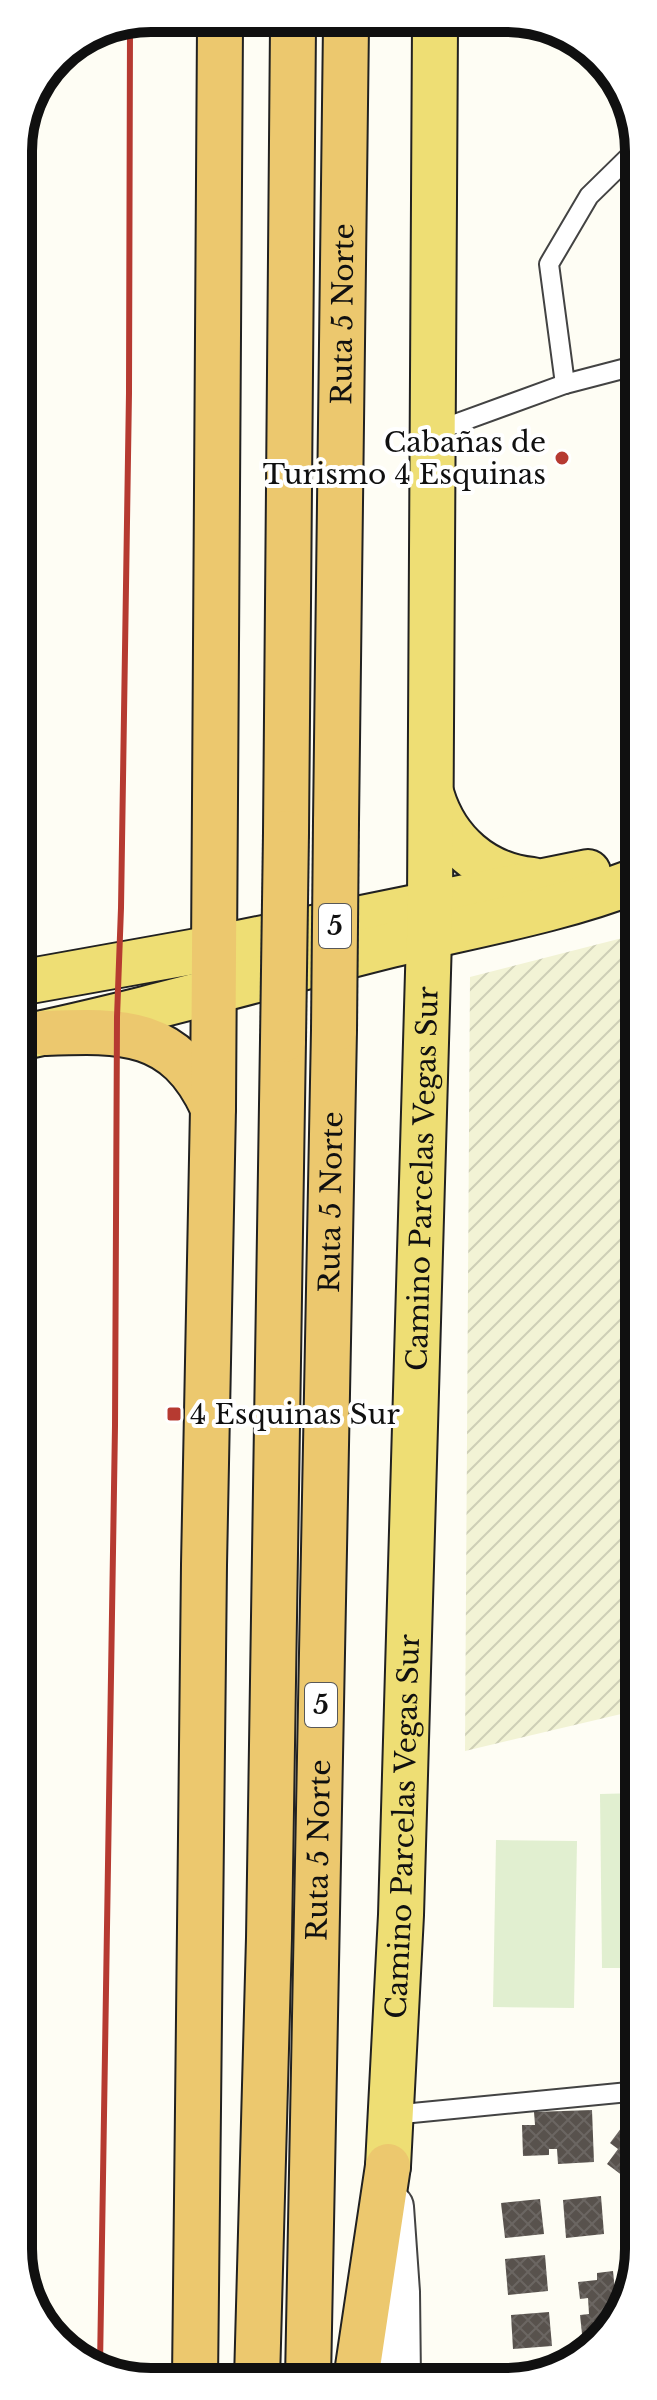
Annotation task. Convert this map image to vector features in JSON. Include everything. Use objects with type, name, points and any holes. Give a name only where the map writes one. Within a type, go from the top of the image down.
[{"type":"highway","points":[[195,2368],[204,1549],[213,1108],[220,32]]},
{"type":"highway","name":"Ruta 5 Norte","points":[[257,2368],[269,1938],[283,1040],[293,32]]},
{"type":"highway","name":"Ruta 5 Norte","points":[[308,2368],[334,1030],[346,32]]},
{"type":"highway","points":[[32,1024],[130,1035],[166,1049],[190,1068],[202,1084],[213,1108]]},
{"type":"highway","points":[[358,2368],[388,2166]]},
{"type":"main road","name":"Camino Parcelas Vegas Sur","points":[[388,2166],[402,1899],[429,920],[435,32]]},
{"type":"main road","points":[[431,794],[438,815],[465,852],[500,873],[519,879],[538,880]]},
{"type":"main road","points":[[32,1024],[117,1017],[214,992],[538,880],[625,869]]},
{"type":"main road","points":[[32,981],[214,948],[429,920],[494,923],[625,884]]},
{"type":"main road","points":[[425,1014],[439,978],[450,961],[477,934],[494,923]]},
{"type":"main road","points":[[32,993],[98,975],[111,967]]},
{"type":"street","name":"Camino Parcelas Vegas Sur","points":[[388,2166],[397,2292],[398,2368]]},
{"type":"lane","points":[[565,384],[549,264],[589,196],[625,161]]},
{"type":"lane","points":[[433,432],[565,384],[625,368]]},
{"type":"lane","points":[[392,2115],[625,2092]]},
{"type":"green space","points":[[625,937],[625,1713],[465,1751],[470,977]]},
{"type":"green space","points":[[625,1793],[625,1968],[602,1968],[600,1794]]},
{"type":"green space","points":[[496,1840],[577,1841],[574,2008],[493,2007]]},
{"type":"building","points":[[592,2110],[594,2162],[558,2164],[557,2149],[549,2149],[549,2155],[523,2156],[522,2125],[535,2125],[534,2112]]},
{"type":"building","points":[[622,2127],[625,2129],[623,2176],[607,2164],[618,2149],[610,2143]]},
{"type":"building","points":[[601,2196],[604,2234],[566,2238],[563,2200]]},
{"type":"building","points":[[540,2199],[544,2234],[505,2238],[501,2203]]},
{"type":"building","points":[[545,2255],[548,2291],[508,2295],[505,2259]]},
{"type":"building","points":[[613,2271],[616,2296],[596,2328],[582,2334],[580,2315],[589,2314],[588,2298],[580,2299],[578,2282],[597,2280],[597,2273]]},
{"type":"building","points":[[549,2312],[552,2346],[513,2349],[511,2315]]},
{"type":"railway","points":[[100,2356],[115,1426],[117,1017],[129,393],[130,34]]},
{"type":"place","name":"Cabañas de Turismo 4 Esquinas","points":[[562,458]]},
{"type":"place","name":"4 Esquinas Sur","points":[[174,1414]]}]
